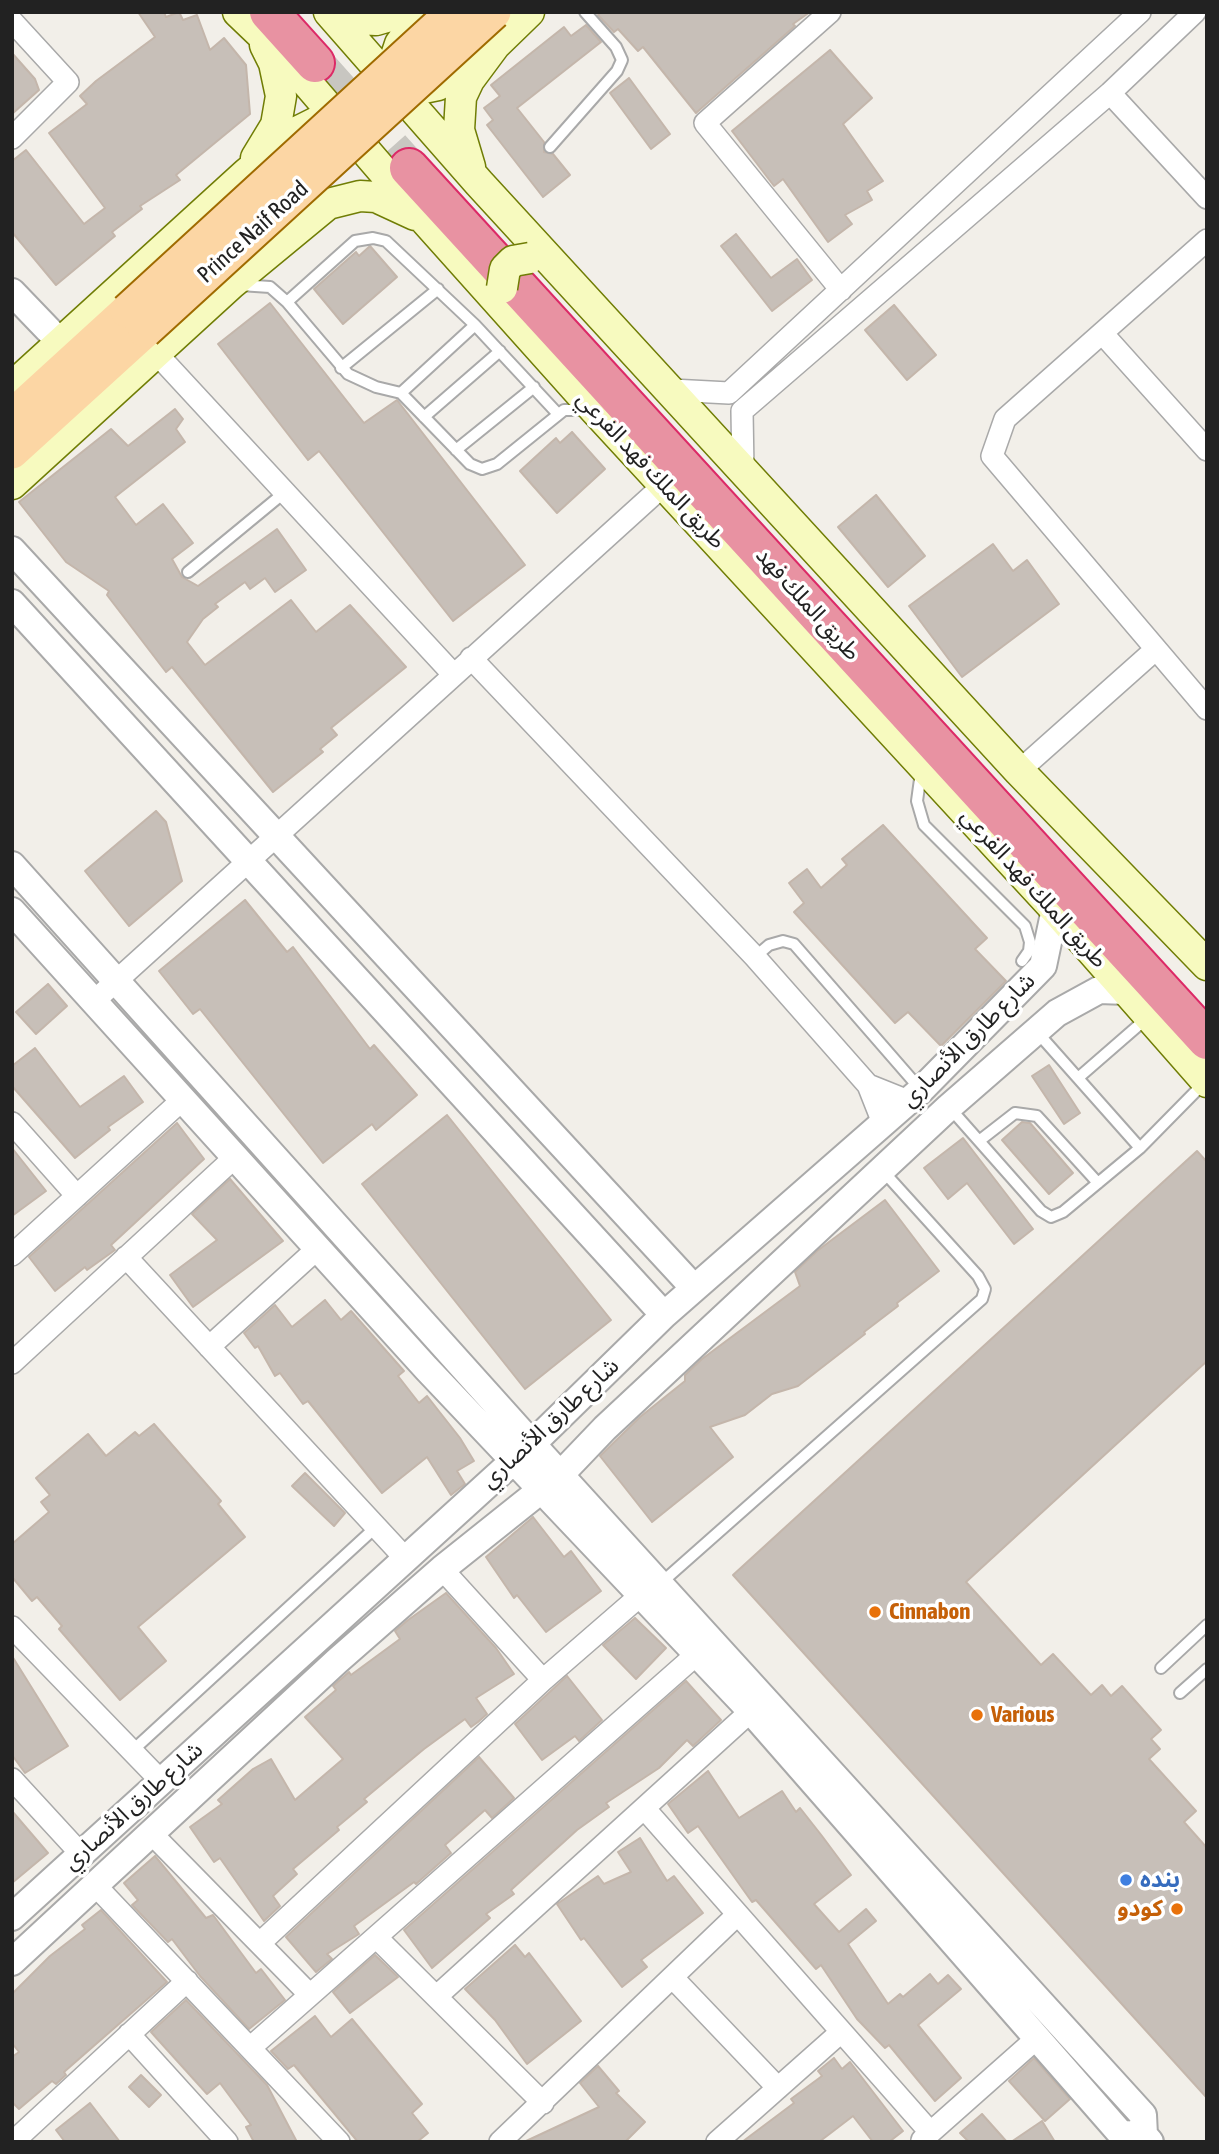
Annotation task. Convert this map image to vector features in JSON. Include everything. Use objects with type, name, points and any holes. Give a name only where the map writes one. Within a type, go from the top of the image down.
[{"type":"highway","points":[[297,12],[329,62]]},
{"type":"highway","points":[[264,24],[329,62]]},
{"type":"highway","name":"طريق الملك فهد","points":[[411,157],[1207,1008]]},
{"type":"highway","name":"طريق الملك فهد","points":[[411,157],[1207,1040]]},
{"type":"main road","points":[[238,12],[264,24],[281,96],[276,125],[247,173]]},
{"type":"main road","points":[[329,12],[329,62],[370,107],[408,117],[411,157]]},
{"type":"main road","points":[[339,12],[376,20],[403,12]]},
{"type":"main road","points":[[288,236],[344,169],[400,44],[424,12]]},
{"type":"main road","name":"Prince Naif Road","points":[[12,484],[143,332],[453,12]]},
{"type":"main road","points":[[461,12],[469,25],[480,32],[491,33],[508,24]]},
{"type":"main road","points":[[247,173],[308,125],[438,85],[508,24]]},
{"type":"main road","points":[[508,24],[469,80],[458,113],[463,146],[479,183],[542,261],[672,390],[1019,771],[1207,965]]},
{"type":"main road","name":"Prince Naif Road","points":[[12,452],[143,332],[508,24]]},
{"type":"main road","points":[[329,62],[366,73],[377,146],[479,183]]},
{"type":"main road","name":"طريق الملك فهد الفرعي","points":[[411,157],[425,220],[504,299],[595,411],[1055,909],[1207,1082]]},
{"type":"main road","name":"Prince Naif Road","points":[[12,387],[247,173]]},
{"type":"main road","points":[[288,236],[328,204],[360,197],[376,197],[396,204],[425,220]]},
{"type":"main road","name":"Prince Naif Road","points":[[12,416],[143,332],[222,292],[288,236]]},
{"type":"main road","points":[[164,250],[180,246],[201,252],[212,263],[222,292]]},
{"type":"main road","points":[[504,299],[505,269],[513,261],[542,261]]},
{"type":"street","points":[[830,12],[705,123],[841,290]]},
{"type":"street","points":[[672,390],[729,394],[1140,12]]},
{"type":"street","points":[[743,470],[742,411],[1110,93],[1195,12]]},
{"type":"street","points":[[12,21],[68,82],[12,138]]},
{"type":"street","points":[[1110,93],[1207,198]]},
{"type":"street","points":[[1207,240],[1005,419],[992,456],[1207,709]]},
{"type":"street","points":[[12,292],[61,343]]},
{"type":"street","points":[[143,332],[285,492],[453,674]]},
{"type":"street","points":[[1102,333],[1207,450]]},
{"type":"street","points":[[93,1002],[665,484]]},
{"type":"street","points":[[12,550],[694,1288]]},
{"type":"street","points":[[36,576],[12,602],[248,864],[664,1315]]},
{"type":"street","points":[[1019,771],[1155,650]]},
{"type":"street","points":[[471,658],[755,957],[868,1085],[883,1123]]},
{"type":"street","points":[[12,864],[118,980],[523,1451],[1143,2115],[1143,2139],[1121,2134],[1036,2039],[751,1711],[697,1654],[651,1589]]},
{"type":"street","name":"شارع طارق الأنصاري","points":[[14,1912],[523,1451],[664,1315],[914,1096],[1043,966],[1055,909]]},
{"type":"street","points":[[12,911],[317,1249],[523,1451]]},
{"type":"street","name":"شارع طارق الأنصاري","points":[[12,1962],[442,1569],[552,1482],[605,1428],[949,1107],[1036,1031],[1057,1013],[1099,990],[1126,992]]},
{"type":"street","points":[[868,1085],[914,1096]]},
{"type":"street","points":[[12,1255],[181,1101]]},
{"type":"street","points":[[12,1124],[77,1196]]},
{"type":"street","points":[[12,1363],[234,1158]]},
{"type":"street","points":[[209,1347],[317,1249]]},
{"type":"street","points":[[127,1257],[405,1558]]},
{"type":"street","points":[[442,1569],[543,1680]]},
{"type":"street","points":[[260,1943],[543,1680],[651,1589]]},
{"type":"street","points":[[12,1627],[161,1781]]},
{"type":"street","points":[[250,2049],[697,1654]]},
{"type":"street","points":[[437,1996],[751,1711]]},
{"type":"street","points":[[12,1779],[81,1854]]},
{"type":"street","points":[[644,1808],[841,2032],[925,2137],[1036,2039]]},
{"type":"street","points":[[151,1833],[310,1995]]},
{"type":"street","points":[[95,1885],[339,2142]]},
{"type":"street","points":[[500,2142],[674,1979],[737,1915]]},
{"type":"street","points":[[376,1937],[543,2103]]},
{"type":"street","points":[[674,1979],[778,2088]]},
{"type":"street","points":[[24,2138],[187,1981]]},
{"type":"street","points":[[717,2142],[841,2032]]},
{"type":"street","points":[[129,2034],[227,2142]]},
{"type":"lane","points":[[550,147],[617,71],[622,60],[616,47],[585,12]]},
{"type":"lane","points":[[287,302],[355,241],[373,238],[386,241],[475,325],[558,414]]},
{"type":"lane","points":[[222,292],[270,287],[287,302],[341,368],[361,381],[401,393],[470,464],[482,469],[496,464],[564,410],[595,411]]},
{"type":"lane","points":[[341,368],[438,289]]},
{"type":"lane","points":[[401,393],[475,325]]},
{"type":"lane","points":[[424,417],[500,351]]},
{"type":"lane","points":[[456,450],[534,387]]},
{"type":"lane","points":[[188,572],[285,492]]},
{"type":"lane","points":[[922,764],[917,801],[924,825],[1026,926],[1029,951],[1022,961]]},
{"type":"lane","points":[[755,957],[769,945],[783,941],[794,944],[914,1096]]},
{"type":"lane","points":[[1078,1078],[1149,1016]]},
{"type":"lane","points":[[1036,1031],[1140,1148]]},
{"type":"lane","points":[[949,1107],[1041,1212],[1051,1217],[1063,1212],[1140,1148],[1207,1082]]},
{"type":"lane","points":[[979,1141],[1015,1113],[1037,1115],[1098,1183]]},
{"type":"lane","points":[[651,1589],[982,1299],[985,1289],[978,1276],[882,1170]]},
{"type":"lane","points":[[131,1752],[376,1527]]},
{"type":"lane","points":[[1161,1668],[1207,1625]]},
{"type":"lane","points":[[1180,1693],[1207,1669]]},
{"type":"building","points":[[138,12],[164,12],[166,17],[179,12],[183,20],[197,15],[210,50],[224,38],[246,65],[250,114],[176,175],[180,180],[140,206],[142,209],[112,232],[115,236],[56,285],[12,232],[12,161],[26,150],[84,224],[105,208],[49,133],[87,104],[80,96],[96,81],[155,37]]},
{"type":"building","points":[[601,12],[810,12],[793,24],[795,26],[696,113],[643,47],[638,51],[618,29],[614,32],[598,15]]},
{"type":"building","points":[[586,25],[601,42],[517,108],[544,142],[544,152],[553,154],[570,175],[543,197],[487,125],[493,120],[484,108],[500,96],[491,85],[564,27],[571,36]]},
{"type":"building","points":[[830,50],[872,98],[843,124],[883,181],[867,191],[872,200],[845,215],[852,224],[828,242],[783,179],[774,186],[732,131]]},
{"type":"building","points":[[12,53],[35,79],[39,90],[12,114]]},
{"type":"building","points":[[629,78],[670,134],[651,149],[610,93]]},
{"type":"building","points":[[736,234],[771,278],[797,259],[812,280],[772,311],[721,246]]},
{"type":"building","points":[[370,246],[397,277],[343,324],[314,289],[356,252],[359,256]]},
{"type":"building","points":[[270,303],[364,423],[397,400],[525,565],[453,621],[319,451],[308,460],[218,344]]},
{"type":"building","points":[[894,305],[936,355],[907,380],[865,330]]},
{"type":"building","points":[[175,409],[183,419],[176,429],[185,442],[115,497],[136,525],[163,504],[193,543],[172,559],[182,577],[198,586],[277,529],[306,570],[275,592],[265,578],[250,589],[245,582],[215,604],[218,607],[203,619],[187,642],[205,665],[291,600],[316,632],[350,605],[406,667],[331,728],[337,735],[320,749],[323,752],[273,792],[172,667],[166,672],[107,595],[109,591],[66,562],[19,502],[111,429],[128,446]]},
{"type":"building","points":[[572,432],[605,469],[557,513],[520,471],[556,438],[560,443]]},
{"type":"building","points":[[876,495],[925,556],[888,587],[838,527]]},
{"type":"building","points":[[993,544],[1013,571],[1027,560],[1059,604],[962,677],[909,606]]},
{"type":"building","points":[[156,811],[166,822],[182,881],[129,926],[85,871]]},
{"type":"building","points":[[883,825],[987,938],[975,949],[1006,981],[941,1046],[908,1012],[895,1023],[794,912],[804,903],[789,883],[807,869],[821,888],[847,865],[842,859]]},
{"type":"building","points":[[245,900],[287,952],[293,947],[370,1049],[374,1045],[417,1095],[376,1130],[372,1124],[323,1163],[200,1009],[193,1014],[159,971]]},
{"type":"building","points":[[48,984],[67,1006],[36,1034],[16,1012]]},
{"type":"building","points":[[35,1048],[80,1107],[124,1076],[143,1102],[108,1127],[110,1130],[75,1158],[12,1086],[12,1066]]},
{"type":"building","points":[[1049,1065],[1080,1113],[1064,1124],[1032,1076]]},
{"type":"building","points":[[447,1115],[611,1320],[525,1389],[362,1184]]},
{"type":"building","points":[[1022,1122],[1030,1123],[1073,1173],[1049,1194],[1002,1140]]},
{"type":"building","points":[[177,1123],[204,1159],[111,1245],[115,1250],[87,1270],[85,1267],[55,1291],[29,1257]]},
{"type":"building","points":[[963,1138],[1033,1229],[1014,1244],[967,1183],[948,1199],[924,1168]]},
{"type":"building","points":[[12,1148],[46,1191],[12,1216]]},
{"type":"building","points":[[1197,1151],[1207,1162],[1207,1361],[966,1582],[1041,1665],[1053,1654],[1091,1695],[1102,1685],[1111,1696],[1122,1686],[1161,1730],[1151,1739],[1160,1749],[1149,1759],[1196,1811],[1184,1822],[1207,1848],[1207,2098],[733,1575]]},
{"type":"building","points":[[230,1179],[283,1241],[193,1307],[170,1275],[217,1240],[192,1214]]},
{"type":"building","points":[[885,1200],[939,1271],[798,1386],[772,1394],[745,1415],[710,1427],[733,1457],[652,1522],[600,1456],[640,1417],[685,1381],[685,1375],[702,1359],[800,1286],[795,1272],[817,1251]]},
{"type":"building","points":[[325,1300],[341,1320],[351,1311],[404,1371],[398,1376],[419,1403],[427,1396],[460,1438],[474,1461],[457,1471],[465,1484],[451,1495],[427,1457],[382,1493],[308,1401],[303,1404],[280,1373],[275,1376],[258,1346],[255,1348],[244,1333],[275,1305],[292,1327]]},
{"type":"building","points":[[154,1424],[221,1501],[218,1504],[245,1537],[138,1627],[166,1661],[120,1700],[59,1629],[62,1626],[37,1597],[32,1601],[12,1577],[12,1544],[49,1512],[41,1502],[50,1495],[36,1478],[88,1434],[106,1456],[135,1432],[139,1436]]},
{"type":"building","points":[[305,1473],[345,1513],[334,1526],[292,1486]]},
{"type":"building","points":[[533,1517],[564,1557],[571,1551],[601,1591],[546,1632],[517,1595],[514,1598],[486,1557]]},
{"type":"building","points":[[446,1593],[496,1648],[514,1674],[476,1698],[487,1714],[478,1722],[471,1727],[465,1719],[424,1749],[364,1799],[367,1802],[337,1827],[339,1830],[293,1869],[297,1874],[273,1896],[280,1906],[264,1921],[220,1858],[214,1862],[190,1827],[222,1804],[218,1800],[253,1769],[271,1759],[295,1800],[343,1759],[305,1717],[336,1690],[333,1686],[349,1672],[351,1675],[400,1639],[395,1631]]},
{"type":"building","points":[[635,1618],[666,1648],[636,1679],[603,1645]]},
{"type":"building","points":[[12,1656],[68,1746],[25,1773],[12,1755]]},
{"type":"building","points":[[567,1676],[602,1720],[579,1741],[575,1736],[542,1760],[515,1724]]},
{"type":"building","points":[[686,1681],[721,1720],[693,1746],[687,1740],[659,1768],[606,1803],[609,1807],[577,1830],[511,1890],[514,1894],[486,1914],[490,1918],[432,1968],[404,1930]]},
{"type":"building","points":[[479,1757],[514,1798],[492,1818],[485,1810],[445,1845],[451,1853],[416,1884],[414,1882],[354,1926],[359,1934],[327,1954],[332,1959],[316,1972],[286,1937]]},
{"type":"building","points":[[708,1771],[739,1818],[782,1791],[796,1812],[800,1808],[822,1836],[851,1875],[814,1904],[839,1932],[866,1909],[876,1921],[848,1944],[888,2004],[900,1994],[903,1997],[930,1974],[938,1984],[948,1975],[961,1989],[918,2025],[961,2078],[935,2101],[889,2045],[885,2048],[857,2019],[821,1965],[816,1969],[756,1900],[752,1902],[698,1826],[688,1833],[668,1804]]},
{"type":"building","points":[[12,1811],[48,1853],[12,1883]]},
{"type":"building","points":[[640,1838],[667,1881],[674,1876],[703,1913],[641,1960],[647,1967],[622,1987],[584,1938],[581,1940],[557,1904],[598,1876],[604,1884],[631,1872],[618,1852]]},
{"type":"building","points":[[155,1856],[206,1918],[213,1915],[256,1973],[261,1969],[285,2000],[249,2029],[200,1976],[172,1939],[168,1942],[132,1905],[138,1900],[124,1883]]},
{"type":"building","points":[[101,1910],[167,1982],[64,2072],[66,2075],[56,2084],[52,2081],[19,2109],[12,2102],[12,2057],[19,2052],[12,2043],[12,1994],[50,1956],[85,1929],[82,1925]]},
{"type":"building","points":[[515,1945],[525,1957],[529,1953],[581,2021],[527,2064],[495,2020],[465,1989]]},
{"type":"building","points":[[375,1955],[398,1977],[350,2013],[333,1992]]},
{"type":"building","points":[[186,2000],[267,2085],[297,2142],[254,2142],[246,2127],[251,2125],[220,2083],[207,2094],[151,2032]]},
{"type":"building","points":[[315,2016],[331,2037],[352,2019],[422,2104],[412,2113],[428,2133],[417,2142],[358,2142],[294,2065],[288,2069],[271,2051]]},
{"type":"building","points":[[834,2058],[842,2069],[850,2062],[903,2131],[889,2142],[873,2142],[853,2116],[819,2142],[742,2142],[794,2103],[791,2099],[822,2076],[818,2071]]},
{"type":"building","points":[[1034,2058],[1070,2099],[1045,2121],[1009,2081]]},
{"type":"building","points":[[598,2066],[619,2091],[616,2093],[645,2122],[625,2142],[524,2142],[599,2107],[580,2083]]},
{"type":"building","points":[[141,2075],[161,2095],[149,2107],[129,2087]]},
{"type":"building","points":[[90,2103],[120,2142],[65,2142],[56,2130]]},
{"type":"building","points":[[982,2114],[1007,2142],[969,2142],[960,2133]]},
{"type":"building","points":[[1042,2121],[1055,2142],[1011,2142]]},
{"type":"tunnel","points":[[315,63],[409,168]]},
{"type":"place","name":"Cinnabon","points":[[875,1612]]},
{"type":"place","name":"Various","points":[[977,1715]]},
{"type":"place","name":"بنده","points":[[1126,1880]]},
{"type":"place","name":"كودو","points":[[1177,1909]]}]
